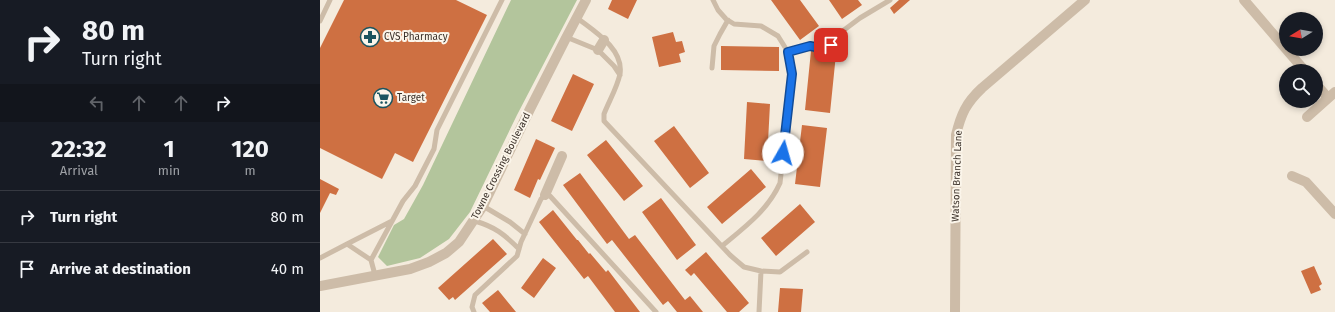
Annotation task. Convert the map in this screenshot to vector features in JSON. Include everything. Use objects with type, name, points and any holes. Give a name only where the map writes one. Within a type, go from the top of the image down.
[{"type":"street","name":"Towne Crossing Boulevard","points":[[320,286],[410,269],[429,262],[446,253],[460,242],[484,206],[566,37],[586,0]]},
{"type":"street","name":"Watson Branch Lane","points":[[955,312],[956,135],[964,109],[971,98],[982,88],[1085,0]]},
{"type":"street","points":[[1244,0],[1279,41]]},
{"type":"street","points":[[598,50],[604,40]]},
{"type":"street","points":[[1292,56],[1299,64]]},
{"type":"street","points":[[1307,117],[1332,95],[1323,89]]},
{"type":"street","points":[[545,195],[562,156]]},
{"type":"street","points":[[1292,176],[1306,182],[1335,214]]},
{"type":"lane","points":[[320,21],[330,0]]},
{"type":"lane","points":[[371,260],[403,201],[415,186],[434,149],[437,130],[502,0]]},
{"type":"lane","points":[[713,0],[718,10],[734,24],[761,26],[778,36],[788,52],[792,74],[780,182],[766,207],[722,246]]},
{"type":"lane","points":[[880,0],[884,5]]},
{"type":"lane","points":[[788,52],[810,46],[826,49],[840,33],[860,18],[884,5],[890,0]]},
{"type":"lane","points":[[577,18],[604,40],[616,53],[620,66],[620,75],[604,114],[604,121],[730,255],[744,268],[780,272],[806,252]]},
{"type":"lane","points":[[712,68],[714,46],[728,20]]},
{"type":"lane","points":[[566,37],[598,50],[614,66],[620,75]]},
{"type":"lane","points":[[474,312],[472,307],[475,295],[517,256],[525,234],[545,195],[550,196],[656,312]]},
{"type":"lane","points":[[484,206],[510,222],[525,234]]},
{"type":"lane","points":[[320,258],[392,221]]},
{"type":"lane","points":[[474,221],[490,226],[511,240],[519,249]]},
{"type":"lane","points":[[347,244],[371,260],[375,275]]},
{"type":"lane","points":[[759,312],[761,271]]},
{"type":"green space","points":[[511,0],[577,0],[517,115],[470,212],[449,239],[420,258],[387,266],[378,257],[394,225],[404,219],[423,185]]},
{"type":"building","name":"Target","points":[[344,0],[456,0],[487,15],[413,162],[395,153],[382,179],[320,148],[320,48]]},
{"type":"building","points":[[612,0],[637,0],[628,19],[608,9]]},
{"type":"building","points":[[771,0],[800,0],[819,26],[800,40]]},
{"type":"building","points":[[829,0],[858,0],[862,5],[842,19]]},
{"type":"building","points":[[899,0],[910,0],[894,14],[890,8]]},
{"type":"building","points":[[673,32],[676,42],[682,41],[685,52],[679,54],[681,62],[659,67],[652,37]]},
{"type":"building","points":[[721,46],[779,47],[779,71],[721,70]]},
{"type":"building","points":[[811,51],[836,54],[830,113],[805,110]]},
{"type":"building","points":[[573,74],[594,84],[572,131],[551,121]]},
{"type":"building","points":[[747,102],[770,104],[767,161],[744,159]]},
{"type":"building","points":[[802,125],[827,128],[820,187],[795,184]]},
{"type":"building","points":[[674,126],[709,173],[690,188],[654,141]]},
{"type":"building","points":[[536,139],[555,148],[540,180],[538,179],[530,198],[514,190]]},
{"type":"building","points":[[606,140],[643,186],[624,201],[587,155]]},
{"type":"building","points":[[751,169],[766,187],[722,224],[707,207]]},
{"type":"building","points":[[580,173],[629,239],[635,235],[685,300],[690,296],[703,312],[677,312],[668,301],[663,305],[612,240],[607,244],[563,185]]},
{"type":"building","points":[[320,179],[339,189],[336,195],[330,193],[320,213]]},
{"type":"building","points":[[661,198],[696,245],[677,260],[642,212]]},
{"type":"building","points":[[800,204],[815,222],[776,256],[761,238]]},
{"type":"building","points":[[553,210],[589,254],[590,253],[606,272],[608,270],[640,312],[615,312],[588,276],[584,279],[539,222]]},
{"type":"building","points":[[493,239],[507,254],[455,300],[453,297],[449,300],[438,288]]},
{"type":"building","points":[[706,252],[749,303],[739,312],[727,312],[694,273],[691,276],[685,270]]},
{"type":"building","points":[[543,258],[556,268],[534,298],[521,288]]},
{"type":"building","points":[[1314,266],[1322,284],[1319,286],[1321,290],[1311,294],[1301,271]]},
{"type":"building","points":[[780,288],[803,289],[801,312],[778,312]]},
{"type":"building","points":[[498,290],[516,312],[490,312],[482,303]]},
{"type":"place","name":"CVS Pharmacy","points":[[370,37]]},
{"type":"place","name":"Target","points":[[383,98]]},
{"type":"route","points":[[783,153],[792,74],[788,52],[810,46],[826,49],[831,45]]}]
